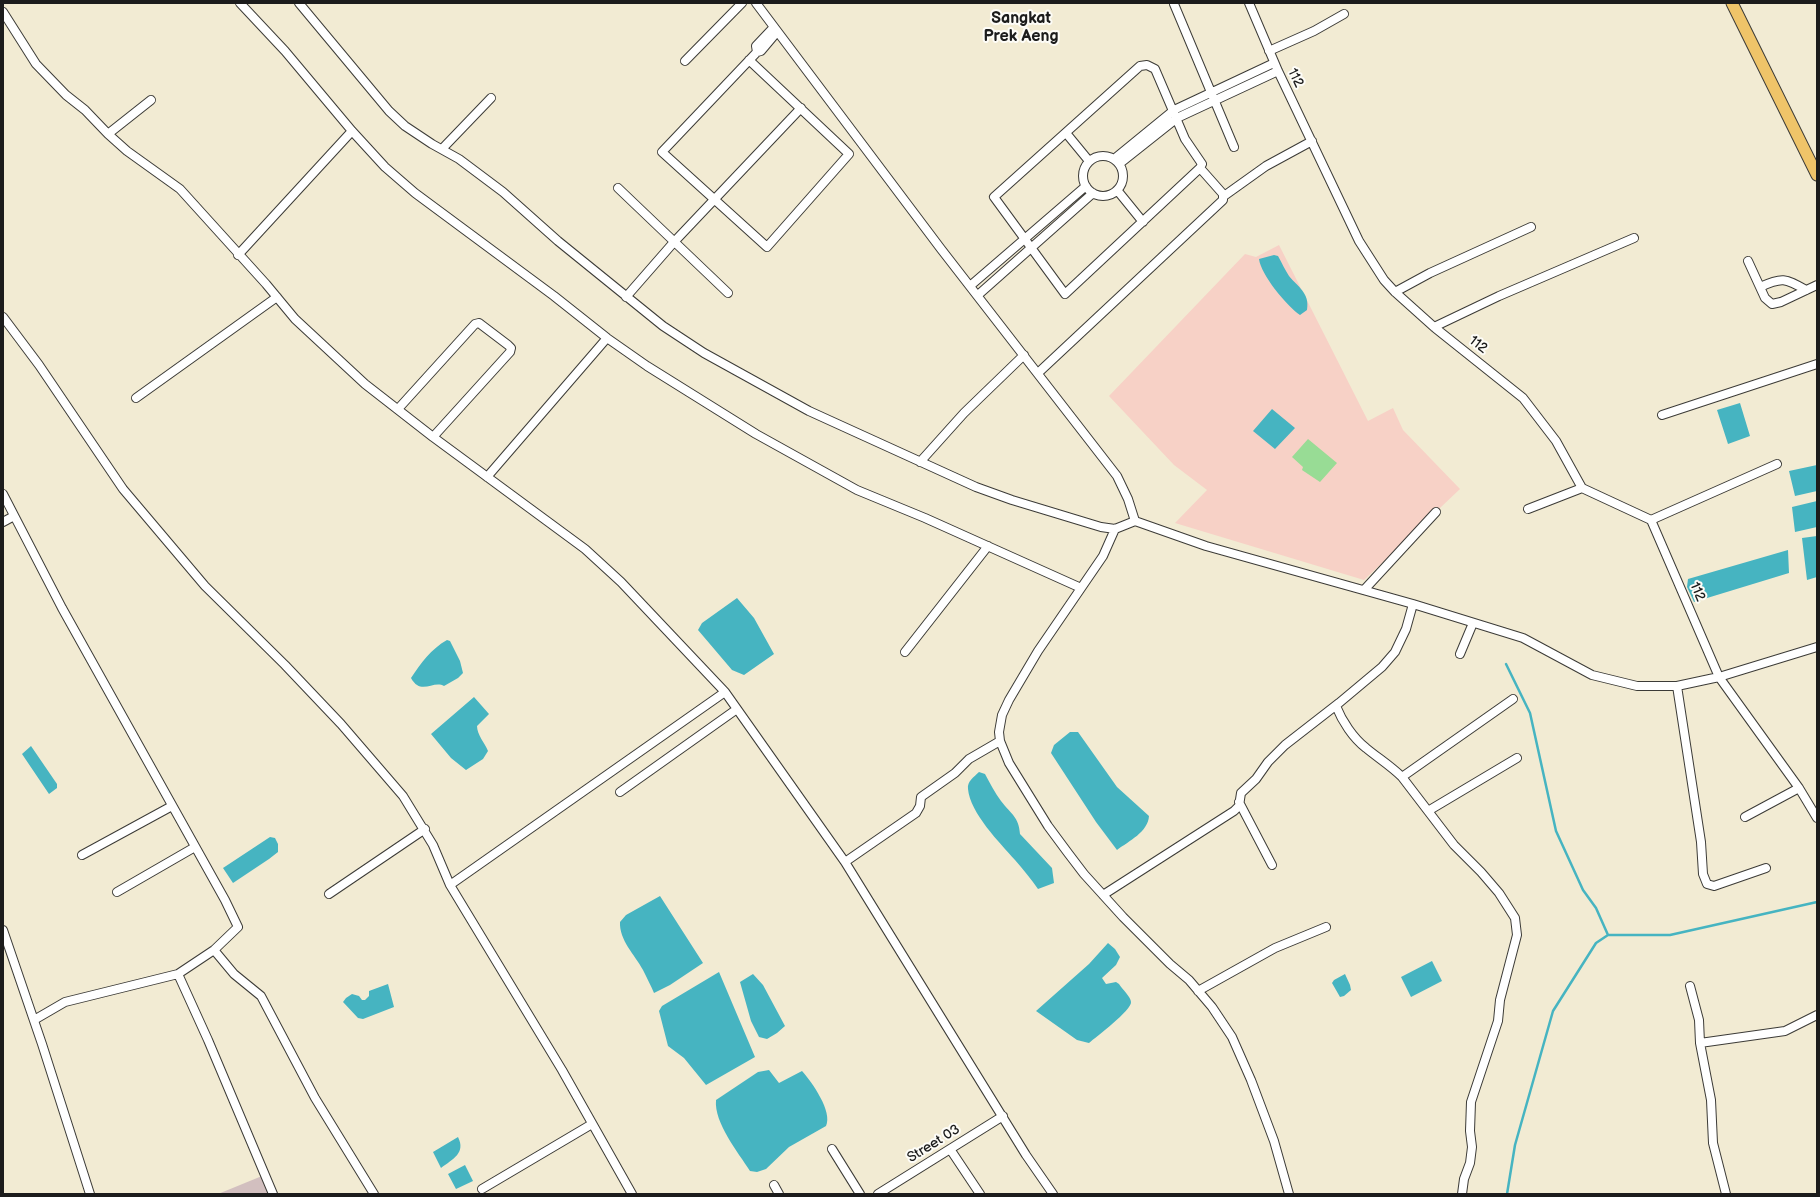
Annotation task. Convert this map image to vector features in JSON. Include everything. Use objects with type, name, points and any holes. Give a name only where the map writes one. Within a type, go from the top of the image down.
[{"type":"main road","points":[[1732,3],[1817,175]]},
{"type":"street","points":[[240,3],[286,51],[352,132],[385,167],[415,193],[554,296],[607,338],[647,366],[756,434],[857,490],[894,504],[1081,588]]},
{"type":"street","points":[[299,3],[389,111],[405,126],[459,159],[503,192],[626,297],[663,326],[704,354],[809,411],[976,487],[1012,500],[1096,525],[1115,528],[1135,521],[1237,555],[1413,604],[1523,638],[1592,675],[1637,686],[1677,686],[1719,677],[1817,647]]},
{"type":"street","points":[[685,61],[742,3]]},
{"type":"street","points":[[756,3],[970,286],[1117,476],[1128,499],[1135,521]]},
{"type":"street","name":"112","points":[[1249,3],[1274,63],[1359,241],[1384,280],[1395,292],[1434,327],[1523,398],[1556,440],[1582,488]]},
{"type":"street","points":[[1174,4],[1234,147]]},
{"type":"street","points":[[3,12],[36,64],[66,95],[85,110],[127,151],[180,189],[296,319],[365,384],[433,437],[585,549],[621,582],[725,692],[845,862],[1053,1194]]},
{"type":"street","points":[[1269,51],[1314,31],[1344,14]]},
{"type":"street","points":[[749,60],[849,154],[767,247],[662,152],[749,60],[757,52],[756,46],[776,30]]},
{"type":"street","points":[[1117,162],[1175,114],[1211,92],[1274,63]]},
{"type":"street","points":[[1147,65],[1154,70],[1175,114],[1185,139],[1202,164],[1200,168],[1066,294],[994,197],[1140,66],[1147,65]]},
{"type":"street","points":[[1175,114],[1214,100],[1278,71]]},
{"type":"street","points":[[442,149],[491,98]]},
{"type":"street","points":[[108,134],[152,100]]},
{"type":"street","points":[[626,297],[674,242],[800,108]]},
{"type":"street","points":[[238,255],[352,132]]},
{"type":"street","points":[[1066,133],[1089,161]]},
{"type":"street","points":[[1038,373],[1224,200],[1224,196],[1266,166],[1312,141]]},
{"type":"street","points":[[1101,156],[1117,162],[1123,174],[1120,186],[1117,190],[1107,195],[1093,193],[1086,186],[1083,173],[1089,161],[1101,156]]},
{"type":"street","points":[[1200,168],[1224,196]]},
{"type":"street","points":[[970,286],[1086,186]]},
{"type":"street","points":[[618,188],[728,293]]},
{"type":"street","points":[[1117,190],[1143,222]]},
{"type":"street","points":[[978,296],[1093,193]]},
{"type":"street","points":[[1395,292],[1443,267],[1531,227]]},
{"type":"street","points":[[1434,327],[1499,296],[1634,238]]},
{"type":"street","points":[[1748,261],[1765,298],[1772,304],[1781,302],[1817,285]]},
{"type":"street","points":[[1760,288],[1784,278],[1806,290]]},
{"type":"street","points":[[136,398],[277,297]]},
{"type":"street","points":[[3,317],[44,371],[123,489],[205,586],[285,665],[341,724],[403,796],[425,829],[450,885],[562,1070],[632,1194]]},
{"type":"street","points":[[398,409],[475,324],[479,323],[508,345],[511,348],[510,352],[433,437]]},
{"type":"street","points":[[487,477],[607,338]]},
{"type":"street","points":[[920,462],[964,413],[1024,355]]},
{"type":"street","points":[[1662,415],[1817,364]]},
{"type":"street","points":[[1528,509],[1582,488],[1651,520],[1777,464]]},
{"type":"street","points":[[3,494],[62,608],[225,900],[238,927],[214,950],[178,974],[66,1002],[34,1020]]},
{"type":"street","points":[[1364,590],[1436,512]]},
{"type":"street","points":[[3,522],[14,516]]},
{"type":"street","name":"112","points":[[1651,520],[1719,677],[1799,788],[1817,818]]},
{"type":"street","points":[[1115,528],[1103,556],[1038,651],[1009,700],[1002,715],[999,732],[1000,741],[1009,763],[1048,826],[1080,869],[1103,895],[1198,991],[1232,1037],[1251,1080],[1274,1141],[1290,1194]]},
{"type":"street","points":[[905,652],[988,546]]},
{"type":"street","points":[[1103,895],[1234,811],[1239,806],[1241,793],[1256,779],[1268,762],[1285,745],[1336,706],[1382,667],[1395,652],[1406,629],[1413,604]]},
{"type":"street","points":[[1460,654],[1474,623]]},
{"type":"street","points":[[1677,686],[1701,842],[1703,874],[1707,884],[1714,886],[1766,868]]},
{"type":"street","points":[[450,885],[725,692]]},
{"type":"street","points":[[1402,777],[1513,700]]},
{"type":"street","points":[[1336,706],[1342,722],[1365,748],[1402,777],[1454,845],[1481,872],[1499,893],[1515,918],[1517,935],[1500,1000],[1498,1021],[1471,1102],[1470,1131],[1472,1147],[1470,1163],[1464,1179],[1462,1194]]},
{"type":"street","points":[[620,792],[737,709]]},
{"type":"street","points":[[845,862],[916,813],[920,806],[921,797],[955,773],[969,759],[1000,741]]},
{"type":"street","points":[[1428,811],[1517,758]]},
{"type":"street","points":[[1745,817],[1799,788]]},
{"type":"street","points":[[1239,802],[1272,865]]},
{"type":"street","points":[[82,855],[172,806]]},
{"type":"street","points":[[330,894],[425,829]]},
{"type":"street","points":[[117,892],[195,847]]},
{"type":"street","points":[[1198,991],[1279,946],[1326,927]]},
{"type":"street","points":[[3,930],[34,1020],[90,1194]]},
{"type":"street","points":[[214,950],[234,974],[261,996],[315,1098],[374,1194]]},
{"type":"street","points":[[178,974],[208,1040],[273,1194]]},
{"type":"street","points":[[1690,986],[1699,1020],[1700,1043],[1711,1100],[1712,1143],[1726,1194]]},
{"type":"street","points":[[1700,1043],[1785,1031],[1817,1015]]},
{"type":"street","name":"Street 03","points":[[878,1194],[1003,1116]]},
{"type":"street","points":[[482,1189],[592,1124]]},
{"type":"street","points":[[832,1149],[860,1194]]},
{"type":"street","points":[[950,1149],[979,1193]]},
{"type":"street","points":[[774,1185],[779,1194]]},
{"type":"shaded area","points":[[1279,245],[1368,421],[1393,408],[1403,430],[1460,489],[1364,580],[1175,523],[1207,490],[1174,465],[1109,396],[1245,254],[1256,257]]},
{"type":"shaded area","points":[[262,1176],[269,1194],[218,1194]]},
{"type":"green space","points":[[1308,439],[1337,463],[1320,482],[1302,470],[1303,467],[1292,457]]},
{"type":"water","points":[[1274,255],[1278,256],[1289,276],[1307,299],[1307,310],[1300,315],[1275,289],[1264,273],[1259,259]]},
{"type":"water","points":[[1740,403],[1750,436],[1728,444],[1717,410]]},
{"type":"water","points":[[1272,409],[1295,428],[1275,449],[1253,431]]},
{"type":"water","points":[[1817,465],[1817,491],[1795,496],[1789,471]]},
{"type":"water","points":[[1817,501],[1817,527],[1795,532],[1792,507]]},
{"type":"water","points":[[1817,536],[1817,577],[1807,580],[1802,538]]},
{"type":"water","points":[[1788,550],[1789,573],[1694,602],[1687,587],[1688,579]]},
{"type":"water","points":[[737,598],[754,618],[774,654],[744,675],[732,670],[698,630],[702,623]]},
{"type":"water","points":[[447,640],[450,641],[460,661],[463,673],[458,678],[444,686],[419,686],[411,678],[431,652]]},
{"type":"water","points":[[474,697],[489,714],[477,726],[480,736],[488,751],[483,759],[466,770],[451,758],[431,734]]},
{"type":"water","points":[[1070,732],[1078,732],[1117,787],[1149,816],[1148,822],[1142,831],[1117,850],[1096,822],[1051,753],[1054,745]]},
{"type":"water","points":[[31,746],[57,784],[57,788],[49,794],[22,754]]},
{"type":"water","points":[[979,772],[985,774],[999,798],[1014,816],[1018,824],[1020,834],[1052,868],[1054,883],[1038,889],[980,818],[974,808],[968,789],[970,781]]},
{"type":"water","points":[[270,837],[275,838],[278,844],[278,852],[233,883],[223,868]]},
{"type":"water","points":[[660,896],[703,963],[670,985],[654,993],[643,970],[622,935],[620,922],[626,915]]},
{"type":"water","points":[[1108,943],[1115,949],[1120,957],[1116,965],[1102,978],[1106,984],[1116,982],[1119,984],[1131,1000],[1130,1006],[1106,1030],[1089,1043],[1077,1040],[1036,1011],[1089,964]]},
{"type":"water","points":[[1432,961],[1442,981],[1411,997],[1401,977]]},
{"type":"water","points":[[719,972],[755,1057],[706,1085],[684,1058],[668,1046],[659,1011],[662,1006]]},
{"type":"water","points":[[753,974],[763,985],[785,1026],[767,1039],[759,1037],[751,1021],[740,982]]},
{"type":"water","points":[[1345,974],[1351,990],[1344,996],[1340,997],[1332,983],[1334,980]]},
{"type":"water","points":[[388,984],[394,1007],[363,1019],[358,1018],[343,1002],[352,994],[359,996],[362,1000],[365,1000],[369,996],[369,991]]},
{"type":"water","points":[[769,1070],[779,1083],[802,1071],[811,1082],[824,1105],[827,1113],[826,1126],[789,1147],[766,1169],[757,1172],[750,1171],[723,1128],[716,1109],[716,1100],[758,1072]]},
{"type":"water","points":[[458,1137],[460,1147],[457,1155],[441,1168],[433,1152]]},
{"type":"water","points":[[465,1165],[473,1181],[456,1189],[448,1174]]},
{"type":"waterway","points":[[1506,664],[1530,713],[1556,831],[1583,890],[1596,908],[1608,935]]},
{"type":"waterway","points":[[1507,1194],[1515,1145],[1553,1011],[1596,943],[1608,935],[1670,935],[1817,902]]},
{"type":"district","name":"Sangkat Prek Aeng","points":[[1021,28]]}]
